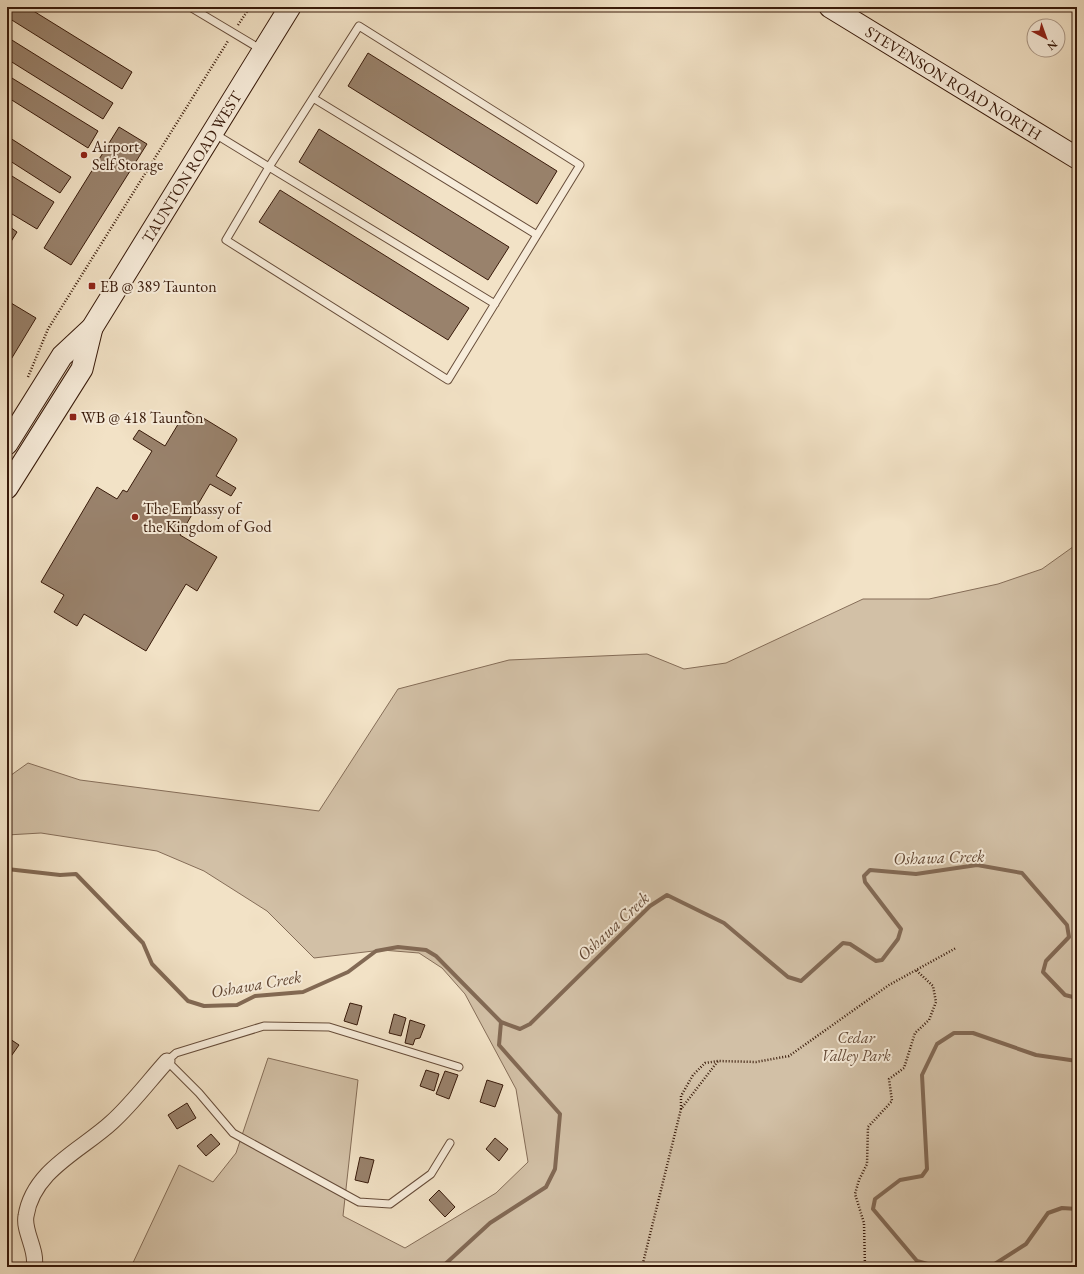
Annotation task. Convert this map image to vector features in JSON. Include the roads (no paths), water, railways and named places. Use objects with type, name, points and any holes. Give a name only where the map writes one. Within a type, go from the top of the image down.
[{"type":"main road","name":"TAUNTON ROAD WEST","points":[[7,444],[62,356],[92,328],[290,7]]},
{"type":"main road","name":"STEVENSON ROAD NORTH","points":[[830,7],[1077,158]]},
{"type":"main road","name":"TAUNTON ROAD WEST","points":[[7,488],[82,370],[92,328]]},
{"type":"street","points":[[34,1267],[25,1218],[31,1199],[42,1182],[64,1158],[112,1123],[167,1061]]},
{"type":"lane","points":[[190,7],[263,51]]},
{"type":"lane","points":[[359,26],[580,166],[448,380],[226,240],[269,167],[313,98],[359,26]]},
{"type":"lane","points":[[313,98],[538,235]]},
{"type":"lane","points":[[213,133],[495,304]]},
{"type":"lane","points":[[450,1143],[431,1174],[390,1204],[359,1202],[233,1133],[199,1093],[167,1061],[176,1053],[264,1026],[330,1027],[459,1067]]},
{"type":"waterway","name":"Oshawa Creek","points":[[7,869],[60,875],[76,874],[143,943],[152,964],[188,1001],[204,1006],[237,1005],[255,996],[303,992],[348,972],[376,951],[398,947],[426,950],[436,956],[501,1022],[520,1029],[530,1024],[650,906],[667,895],[724,923],[788,977],[801,981],[843,943],[850,944],[876,961],[882,960],[898,939],[901,929],[865,882],[864,876],[870,870],[916,874],[977,865],[1022,873],[1067,925],[1069,937],[1046,961],[1043,972],[1065,995],[1077,998]]},
{"type":"waterway","points":[[442,1267],[490,1223],[546,1187],[555,1169],[560,1114],[499,1045],[501,1022]]},
{"type":"waterway","name":"Oshawa Creek","points":[[938,1267],[917,1261],[873,1209],[875,1199],[900,1180],[922,1176],[927,1169],[922,1075],[937,1044],[954,1033],[973,1033],[1036,1055],[1077,1061]]},
{"type":"waterway","name":"Oshawa Creek","points":[[990,1267],[1026,1244],[1048,1213],[1062,1208],[1077,1209]]},
{"type":"place","name":"Airport Self Storage","points":[[84,155]]},
{"type":"place","name":"EB @ 389 Taunton","points":[[92,286]]},
{"type":"place","name":"WB @ 418 Taunton","points":[[73,417]]},
{"type":"place","name":"The Embassy of the Kingdom of God","points":[[135,517]]},
{"type":"park label","name":"Cedar Valley Park","points":[[856,1046]]}]
